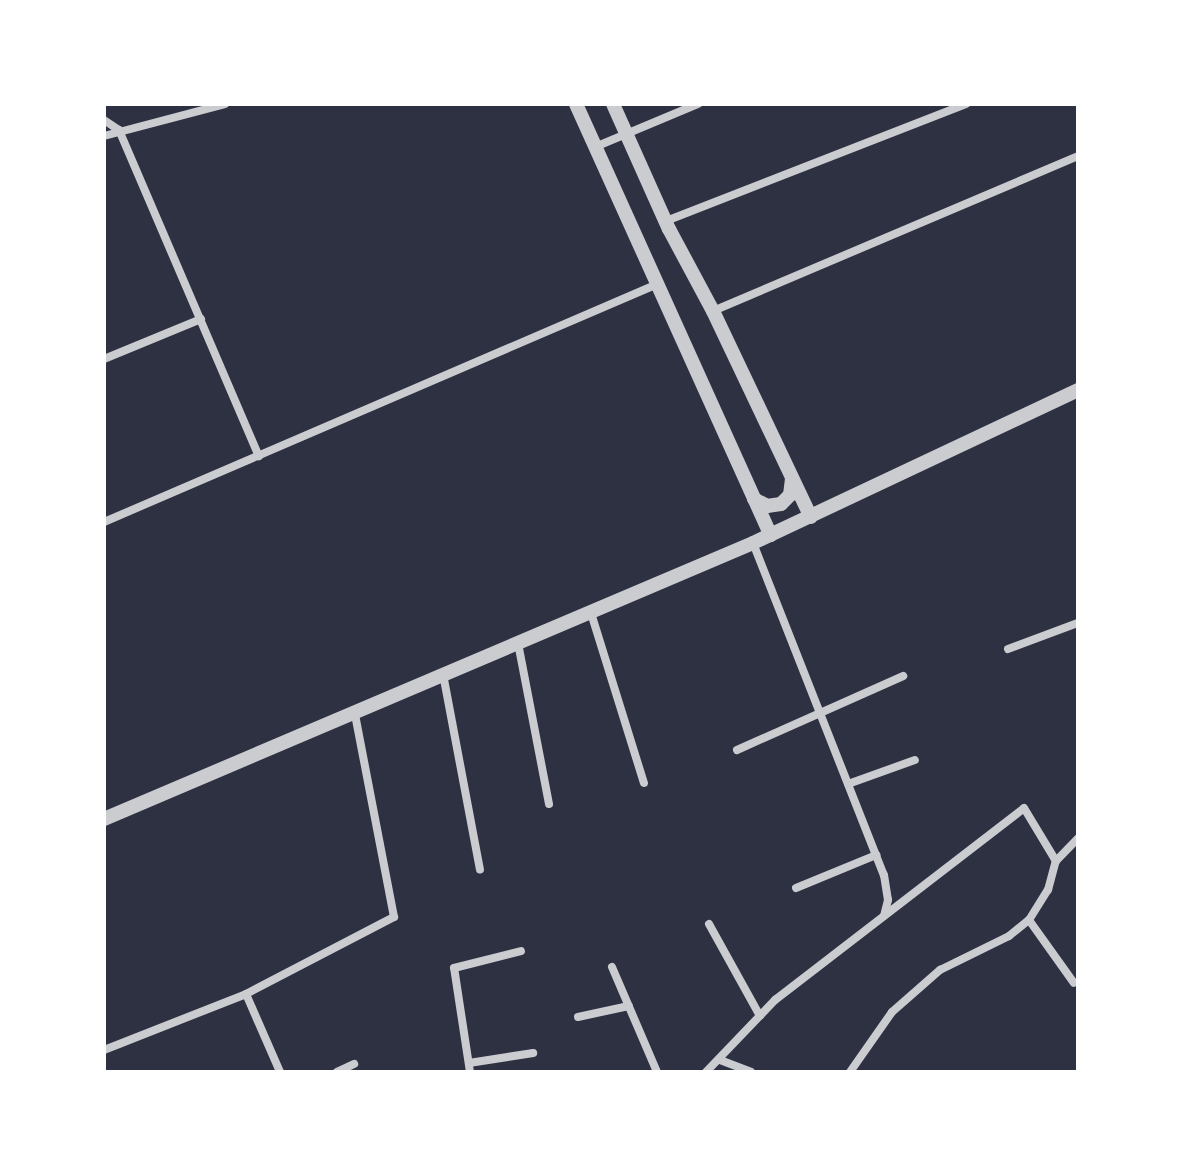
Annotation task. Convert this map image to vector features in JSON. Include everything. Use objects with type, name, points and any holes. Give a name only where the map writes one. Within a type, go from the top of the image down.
[{"type":"street","points":[[104,136],[225,104]]},
{"type":"street","points":[[576,104],[655,285],[771,535]]},
{"type":"street","points":[[613,104],[666,221],[713,311],[811,517]]},
{"type":"street","points":[[595,147],[698,104]]},
{"type":"street","points":[[666,221],[966,104]]},
{"type":"street","points":[[104,120],[119,130],[259,456]]},
{"type":"street","points":[[713,311],[1078,156]]},
{"type":"street","points":[[104,522],[655,285]]},
{"type":"street","points":[[104,359],[201,319]]},
{"type":"street","points":[[104,819],[354,710],[753,543],[1078,390]]},
{"type":"street","points":[[751,495],[760,504],[781,504],[790,495],[790,475]]},
{"type":"street","points":[[753,543],[876,855],[888,900],[883,917]]},
{"type":"street","points":[[591,613],[644,783]]},
{"type":"street","points":[[1008,649],[1078,623]]},
{"type":"street","points":[[518,643],[549,804]]},
{"type":"street","points":[[443,674],[480,870]]},
{"type":"street","points":[[737,750],[903,676]]},
{"type":"street","points":[[104,1050],[246,994],[394,917],[354,710]]},
{"type":"street","points":[[848,784],[915,760]]},
{"type":"street","points":[[706,1072],[760,1016],[1024,808],[1056,861]]},
{"type":"street","points":[[850,1072],[892,1012],[940,970],[1009,936],[1029,920],[1048,890],[1056,861],[1078,838]]},
{"type":"street","points":[[796,888],[876,855]]},
{"type":"street","points":[[1029,920],[1074,983]]},
{"type":"street","points":[[709,924],[760,1016]]},
{"type":"street","points":[[521,951],[454,968],[469,1068],[533,1053]]},
{"type":"street","points":[[612,967],[657,1072]]},
{"type":"street","points":[[246,994],[280,1072]]},
{"type":"street","points":[[578,1017],[629,1006]]},
{"type":"street","points":[[720,1060],[751,1072]]},
{"type":"street","points":[[337,1072],[354,1064]]}]
